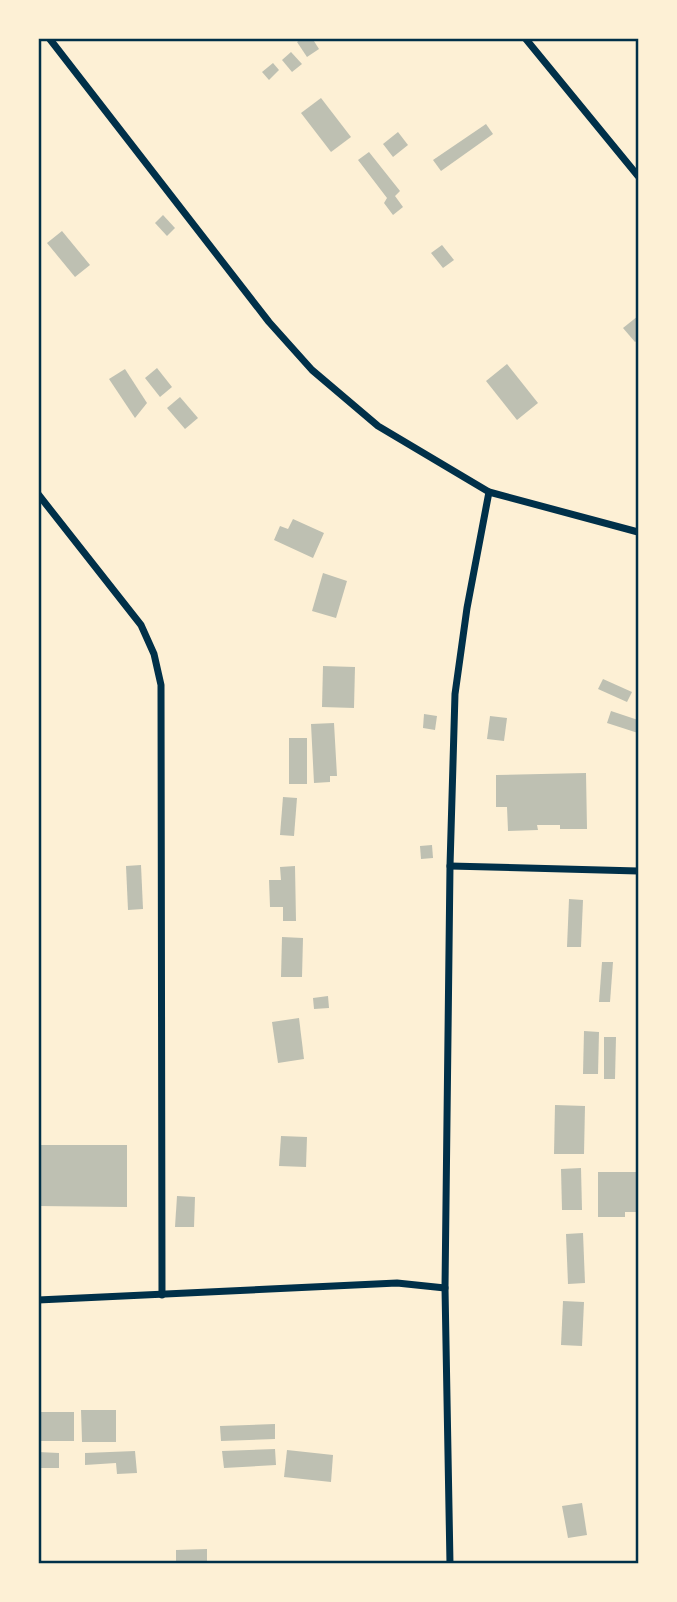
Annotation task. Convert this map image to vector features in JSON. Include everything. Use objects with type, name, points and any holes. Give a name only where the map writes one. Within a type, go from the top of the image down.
[{"type":"street","points":[[49,38],[269,321],[312,370],[378,426],[489,492],[639,532]]},
{"type":"street","points":[[525,38],[639,176]]},
{"type":"street","points":[[450,1563],[445,1288],[450,866],[455,694],[467,608],[489,492]]},
{"type":"street","points":[[38,494],[141,625],[154,654],[161,685],[162,1295]]},
{"type":"street","points":[[450,866],[639,871]]},
{"type":"street","points":[[38,1300],[397,1283],[445,1288]]},
{"type":"building","points":[[302,38],[312,38],[319,49],[307,57],[297,42]]},
{"type":"building","points":[[291,52],[302,64],[292,72],[282,60]]},
{"type":"building","points":[[273,63],[279,70],[269,80],[262,72]]},
{"type":"building","points":[[321,98],[351,137],[331,152],[301,113]]},
{"type":"building","points":[[486,124],[493,134],[441,171],[433,160]]},
{"type":"building","points":[[398,132],[408,145],[393,157],[383,144]]},
{"type":"building","points":[[369,152],[400,191],[395,196],[403,207],[393,215],[384,203],[387,198],[358,160]]},
{"type":"building","points":[[163,215],[175,228],[167,236],[155,223]]},
{"type":"building","points":[[62,231],[90,265],[75,277],[47,243]]},
{"type":"building","points":[[442,245],[454,260],[443,268],[431,253]]},
{"type":"building","points":[[638,316],[638,340],[635,342],[623,328]]},
{"type":"building","points":[[507,364],[538,403],[517,420],[486,381]]},
{"type":"building","points":[[157,368],[172,387],[160,397],[145,378]]},
{"type":"building","points":[[125,369],[147,403],[135,418],[109,379]]},
{"type":"building","points":[[180,397],[198,418],[185,429],[167,408]]},
{"type":"building","points":[[293,519],[324,533],[313,558],[274,540],[280,526],[288,529]]},
{"type":"building","points":[[323,573],[347,581],[336,618],[312,611]]},
{"type":"building","points":[[323,666],[355,667],[354,708],[322,707]]},
{"type":"building","points":[[603,679],[632,692],[627,702],[598,689]]},
{"type":"building","points":[[611,711],[638,720],[638,733],[607,723]]},
{"type":"building","points":[[424,714],[437,716],[435,730],[423,728]]},
{"type":"building","points":[[490,716],[507,718],[504,741],[487,739]]},
{"type":"building","points":[[334,723],[337,776],[330,776],[330,782],[314,783],[311,724]]},
{"type":"building","points":[[289,738],[307,738],[307,784],[289,784]]},
{"type":"building","points":[[586,773],[587,829],[560,829],[560,825],[537,825],[538,830],[508,831],[507,807],[496,807],[496,775]]},
{"type":"building","points":[[283,797],[297,798],[294,836],[280,835]]},
{"type":"building","points":[[432,845],[433,858],[421,859],[420,846]]},
{"type":"building","points":[[141,865],[143,909],[128,910],[126,866]]},
{"type":"building","points":[[295,866],[296,921],[283,921],[283,907],[270,907],[269,880],[281,880],[280,867]]},
{"type":"building","points":[[569,899],[583,900],[581,947],[567,947]]},
{"type":"building","points":[[282,937],[303,938],[302,977],[281,977]]},
{"type":"building","points":[[602,962],[613,962],[610,1002],[599,1002]]},
{"type":"building","points":[[328,996],[329,1008],[314,1009],[313,998]]},
{"type":"building","points":[[299,1018],[304,1059],[278,1063],[272,1022]]},
{"type":"building","points":[[584,1031],[599,1032],[598,1074],[583,1074]]},
{"type":"building","points":[[604,1037],[616,1037],[615,1079],[604,1079]]},
{"type":"building","points":[[555,1105],[585,1106],[584,1154],[554,1154]]},
{"type":"building","points":[[281,1136],[307,1137],[306,1167],[279,1166]]},
{"type":"building","points":[[38,1145],[127,1145],[127,1207],[38,1206]]},
{"type":"building","points":[[581,1168],[582,1210],[562,1210],[561,1169]]},
{"type":"building","points":[[598,1172],[638,1172],[638,1212],[625,1212],[625,1217],[598,1217]]},
{"type":"building","points":[[177,1196],[195,1197],[194,1227],[175,1227]]},
{"type":"building","points":[[583,1233],[585,1283],[568,1284],[566,1234]]},
{"type":"building","points":[[563,1301],[584,1302],[582,1346],[561,1345]]},
{"type":"building","points":[[81,1410],[116,1410],[116,1442],[82,1442]]},
{"type":"building","points":[[38,1412],[74,1412],[74,1441],[38,1441]]},
{"type":"building","points":[[275,1424],[275,1439],[221,1441],[220,1426]]},
{"type":"building","points":[[275,1449],[276,1465],[224,1468],[222,1451]]},
{"type":"building","points":[[287,1450],[333,1455],[331,1482],[284,1477]]},
{"type":"building","points":[[135,1451],[137,1473],[117,1474],[116,1463],[85,1465],[85,1453]]},
{"type":"building","points":[[38,1452],[59,1453],[59,1468],[38,1468]]},
{"type":"building","points":[[582,1503],[587,1535],[568,1538],[562,1506]]},
{"type":"building","points":[[207,1549],[207,1564],[176,1564],[176,1550]]}]
